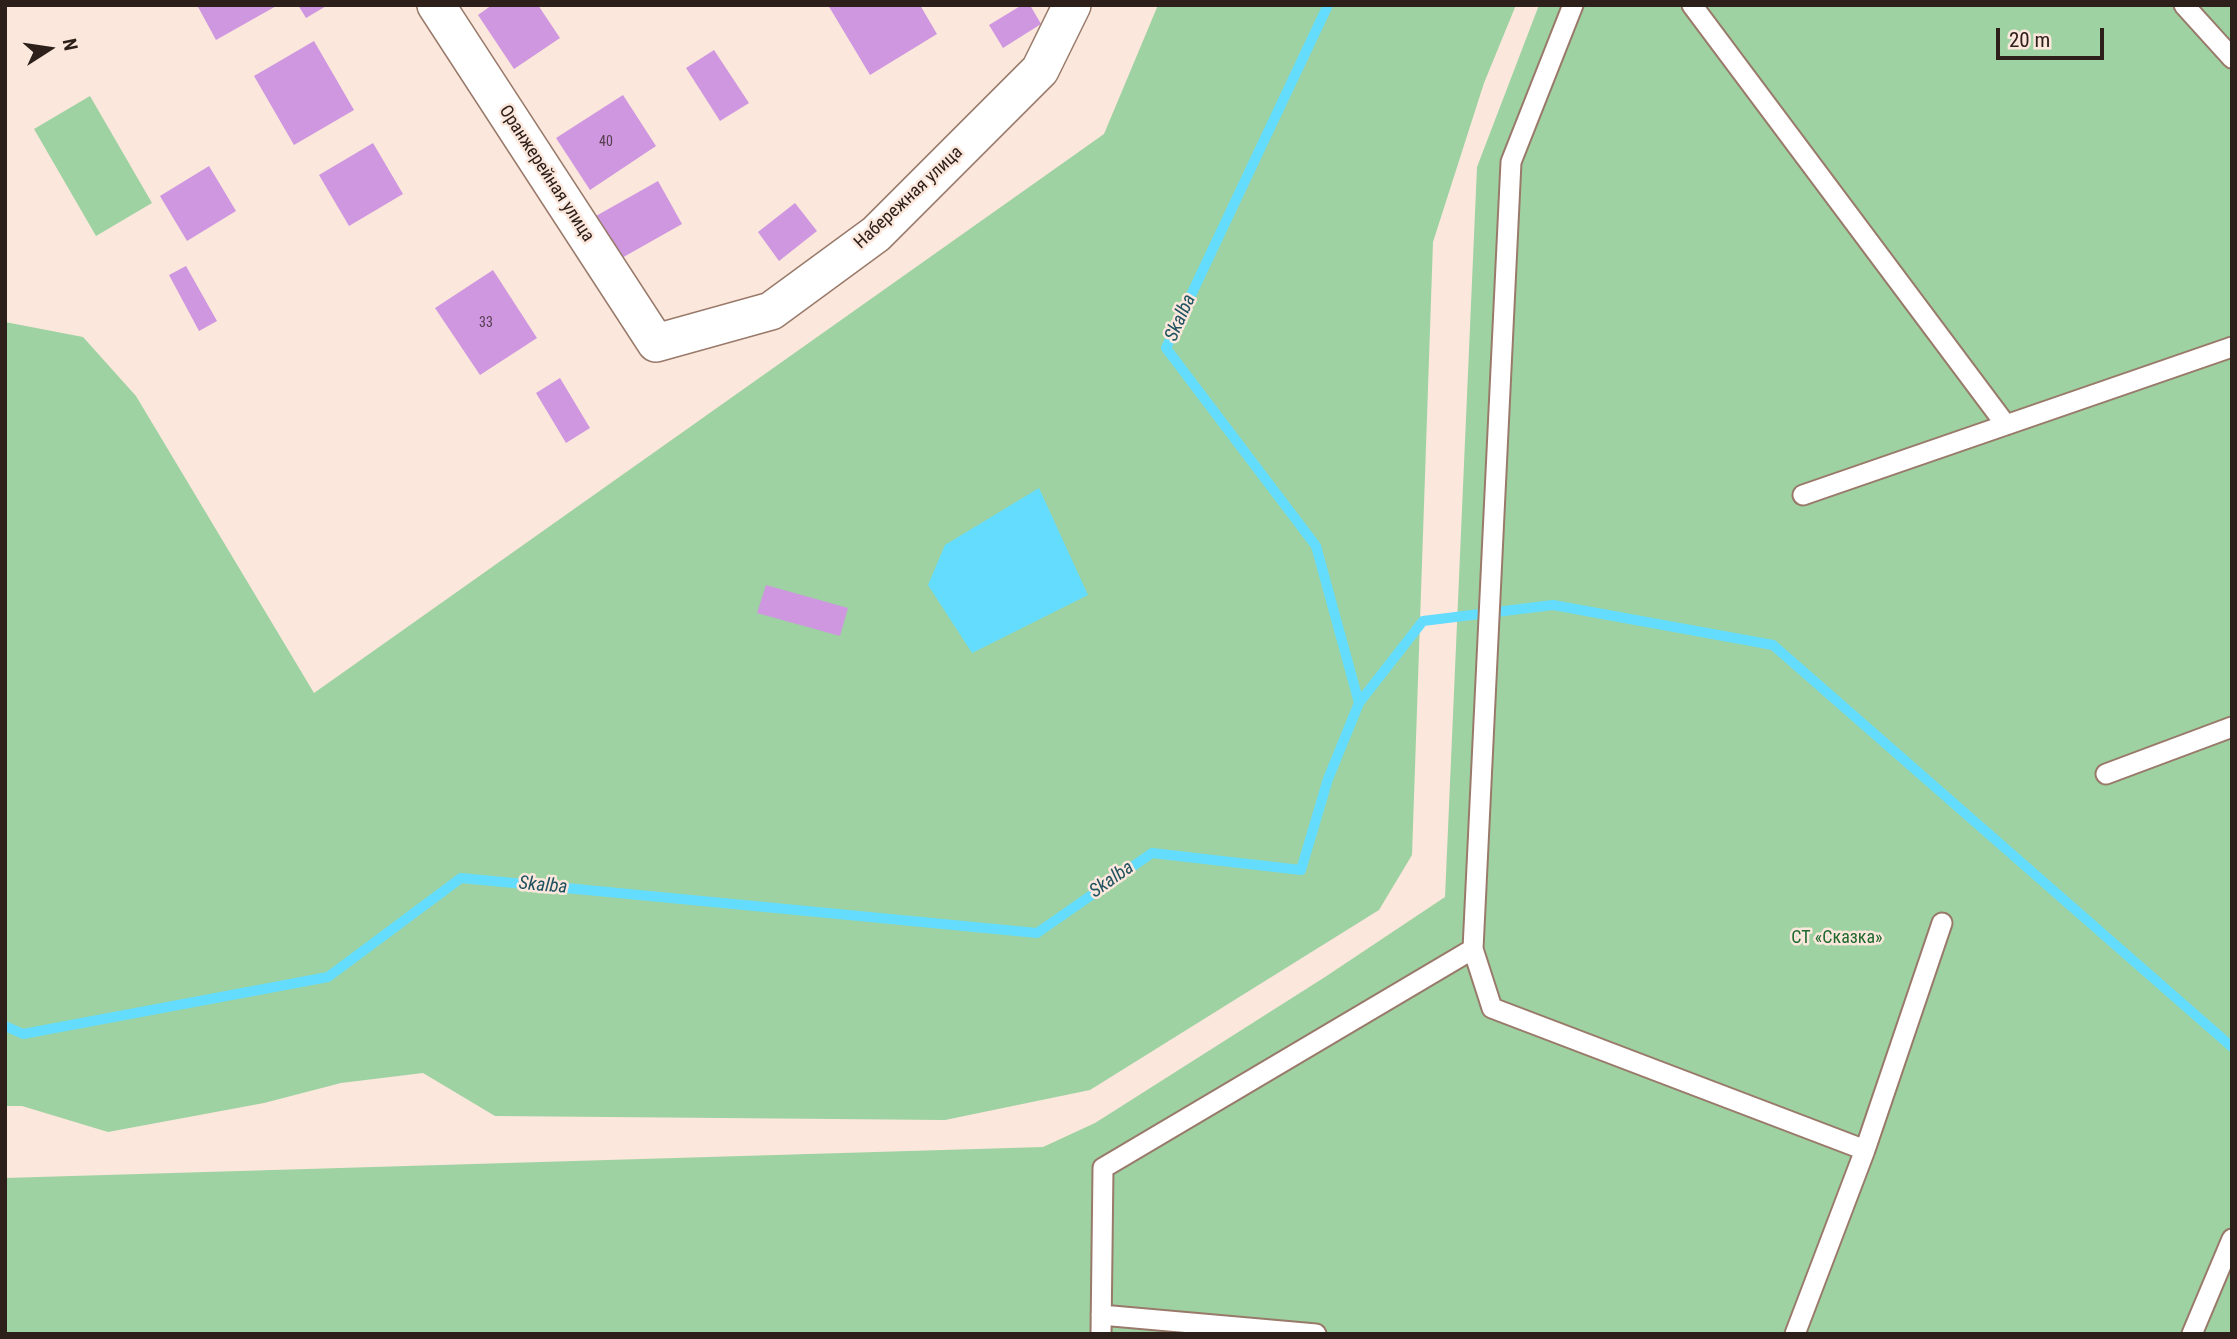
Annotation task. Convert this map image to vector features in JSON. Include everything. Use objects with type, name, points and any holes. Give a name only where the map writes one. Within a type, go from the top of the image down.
[{"type":"street","name":"Оранжерейная улица","points":[[436,5],[656,343]]},
{"type":"street","name":"Набережная улица","points":[[656,343],[771,311],[876,234],[1040,70],[1072,5]]},
{"type":"lane","points":[[1573,5],[1511,162],[1473,949],[1492,1008],[1865,1150]]},
{"type":"lane","points":[[1692,5],[2006,425]]},
{"type":"lane","points":[[2184,5],[2232,58]]},
{"type":"lane","points":[[1803,495],[2232,347]]},
{"type":"lane","points":[[2106,774],[2232,727]]},
{"type":"lane","points":[[1795,1334],[1865,1150],[1942,923]]},
{"type":"lane","points":[[1316,1334],[1101,1324],[1103,1168],[1473,949]]},
{"type":"lane","points":[[2192,1334],[2232,1239]]},
{"type":"green space","points":[[1158,5],[1516,5],[1484,83],[1433,242],[1412,855],[1379,910],[1090,1090],[945,1120],[495,1116],[423,1073],[341,1083],[264,1103],[108,1132],[22,1106],[5,1106],[5,322],[83,337],[136,396],[314,693],[1104,134]]},
{"type":"green space","name":"СТ «Сказка»","points":[[1539,5],[2232,5],[2232,1334],[5,1334],[5,1178],[1043,1147],[1095,1123],[1325,977],[1445,897],[1477,167]]},
{"type":"green space","points":[[90,96],[152,203],[96,236],[34,129]]},
{"type":"water","points":[[1039,488],[1088,595],[972,653],[928,585],[945,545]]},
{"type":"building","points":[[197,5],[278,5],[216,40]]},
{"type":"building","points":[[298,5],[328,5],[306,18]]},
{"type":"building","points":[[492,5],[538,5],[560,38],[514,69],[478,15]]},
{"type":"building","points":[[828,5],[920,5],[937,34],[870,75]]},
{"type":"building","points":[[1022,5],[1030,5],[1041,24],[1003,48],[989,25]]},
{"type":"building","points":[[314,41],[354,110],[294,145],[254,76]]},
{"type":"building","points":[[714,50],[749,103],[720,121],[686,68]]},
{"type":"building","points":[[623,95],[656,146],[590,190],[556,138]]},
{"type":"building","points":[[373,143],[403,194],[349,226],[319,175]]},
{"type":"building","points":[[209,166],[236,211],[187,241],[160,196]]},
{"type":"building","points":[[658,181],[682,224],[620,259],[596,216]]},
{"type":"building","points":[[795,203],[817,231],[779,261],[758,232]]},
{"type":"building","points":[[186,266],[217,321],[199,331],[169,275]]},
{"type":"building","points":[[493,270],[537,338],[480,375],[435,308]]},
{"type":"building","points":[[560,378],[590,428],[566,443],[536,393]]},
{"type":"building","points":[[766,585],[848,608],[840,636],[757,613]]},
{"type":"waterway","name":"Skalba","points":[[5,1026],[23,1034],[328,977],[461,878],[1037,933],[1152,853],[1301,870],[1328,779],[1359,703],[1316,546],[1166,348],[1328,5]]},
{"type":"waterway","points":[[1359,703],[1423,621],[1553,605],[1773,645],[2232,1047]]}]
